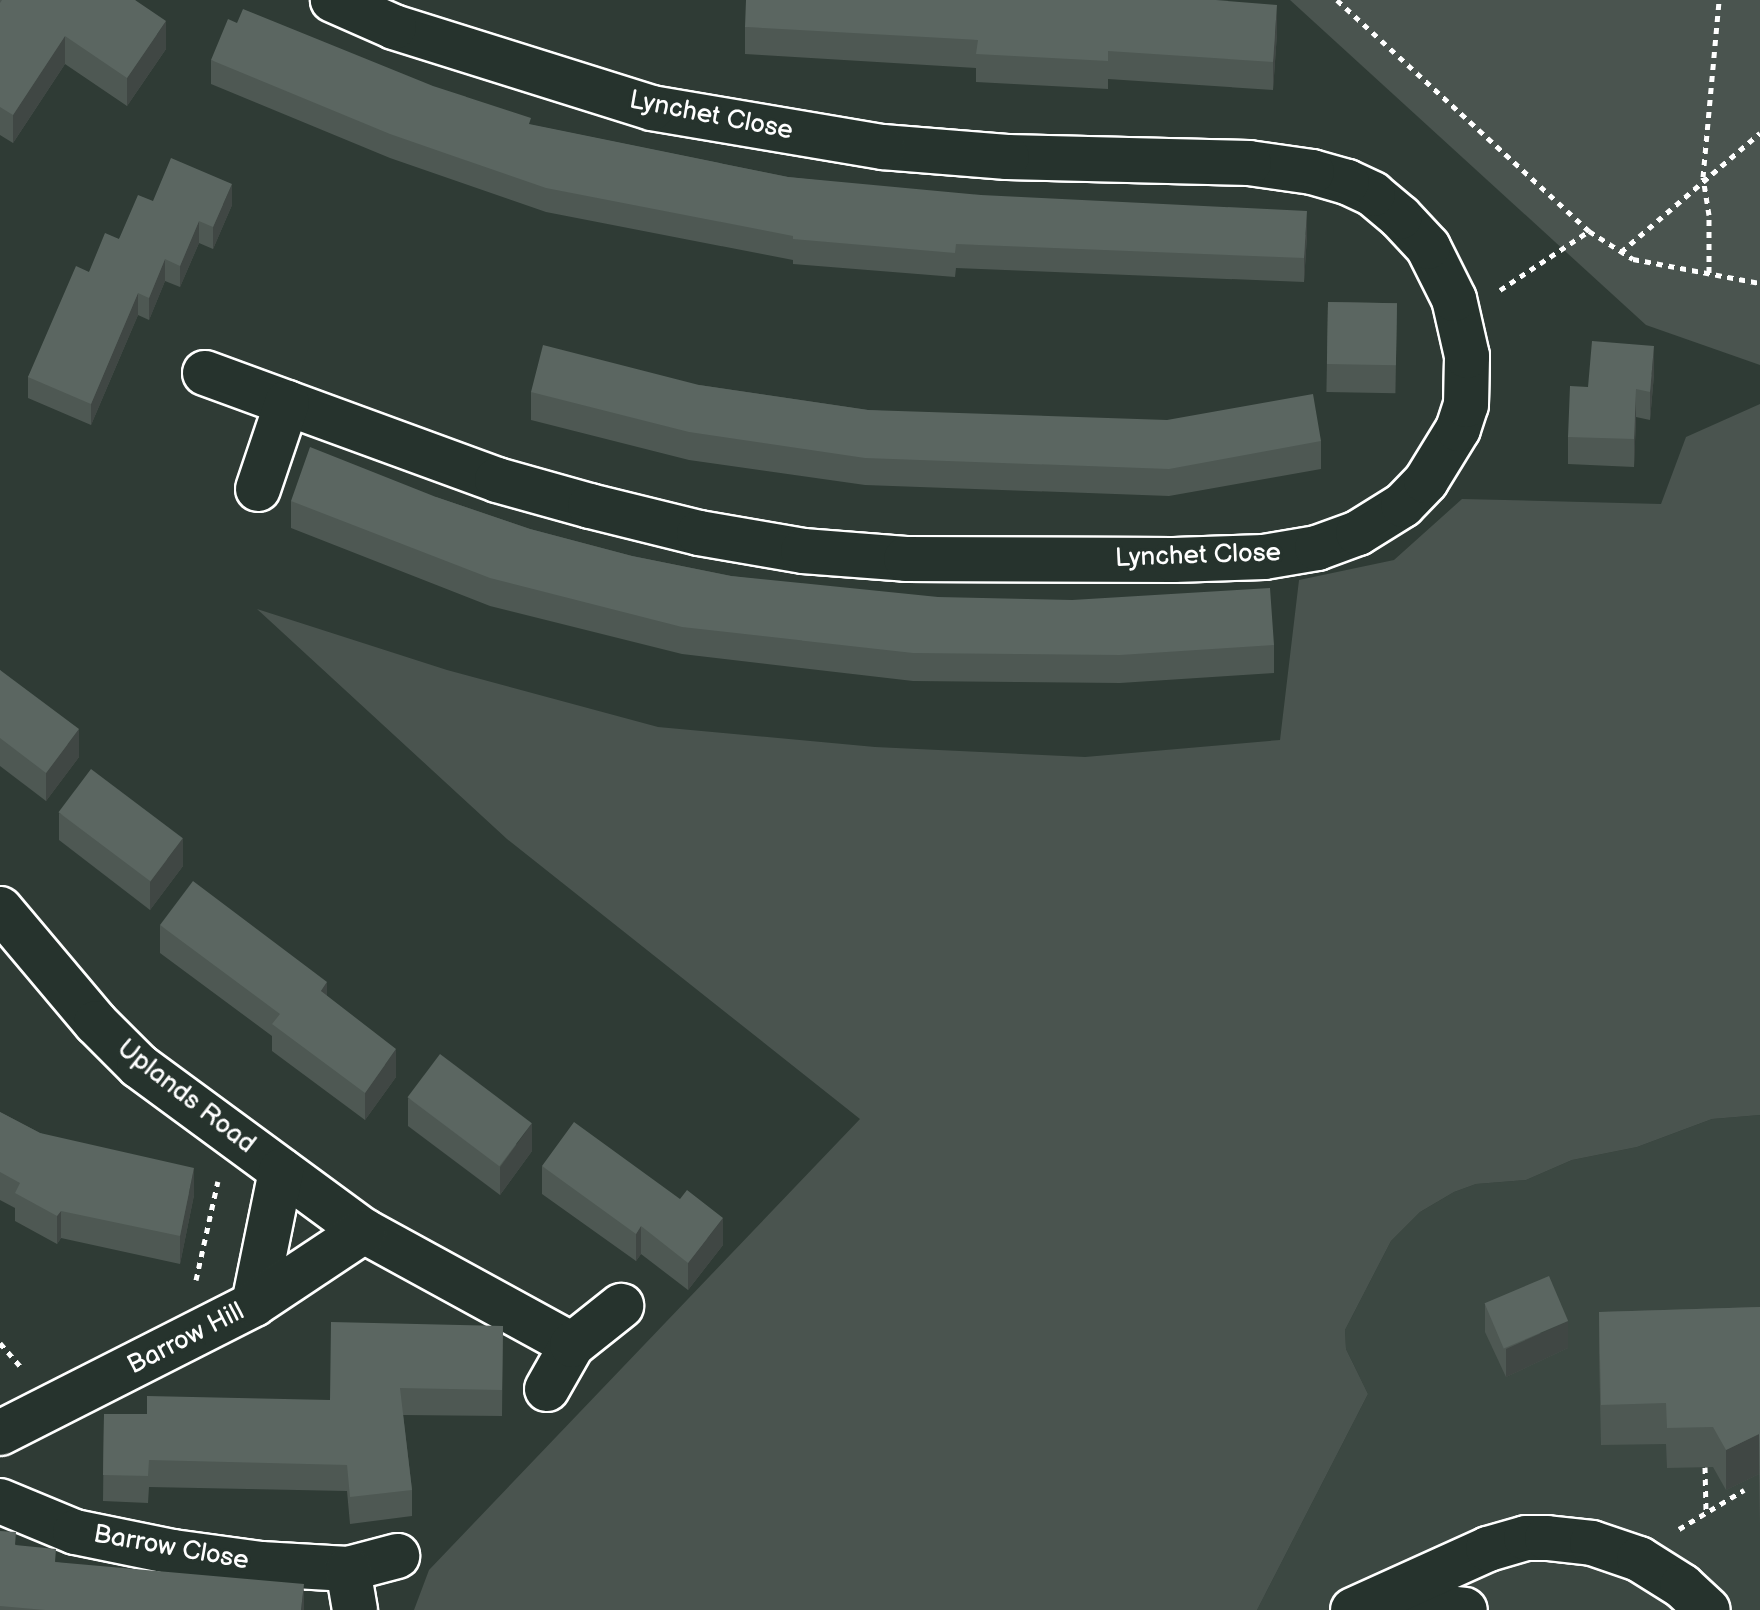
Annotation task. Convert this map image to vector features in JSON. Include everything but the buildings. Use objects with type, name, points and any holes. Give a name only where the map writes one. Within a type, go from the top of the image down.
[{"type":"street","name":"Lynchet Close","points":[[205,373],[497,480],[699,533],[803,551],[920,559],[1264,557],[1317,548],[1358,533],[1403,505],[1426,481],[1458,429],[1466,405],[1467,356],[1459,317],[1428,247],[1373,194],[1347,182],[1312,172],[1249,163],[1007,157],[882,147],[652,108],[394,27],[333,0]]},
{"type":"street","points":[[258,489],[287,403]]},
{"type":"street","name":"Uplands Road","points":[[0,909],[96,1023],[139,1066],[364,1231],[572,1345]]},
{"type":"street","name":"Uplands Road","points":[[254,1304],[281,1171]]},
{"type":"street","name":"Barrow Hill","points":[[3,1427],[254,1304],[364,1231]]},
{"type":"street","points":[[547,1389],[572,1345],[621,1306]]},
{"type":"street","name":"Barrow Close","points":[[0,1501],[75,1532],[124,1544],[261,1564],[351,1590],[397,1556]]},
{"type":"street","points":[[1355,1609],[1507,1542],[1556,1538],[1592,1543],[1639,1559],[1682,1586],[1708,1610]]},
{"type":"street","points":[[1355,1609],[1418,1605],[1465,1610]]},
{"type":"path","points":[[1337,0],[1589,231],[1633,259],[1760,283]]},
{"type":"path","points":[[1709,273],[1709,215],[1703,181],[1710,119],[1713,40],[1719,0]]},
{"type":"path","points":[[1621,252],[1760,133]]},
{"type":"path","points":[[1459,317],[1589,231]]},
{"type":"path","points":[[207,1279],[195,1285],[218,1179]]},
{"type":"path","points":[[0,1343],[26,1372]]},
{"type":"path","points":[[1705,1467],[1706,1513]]},
{"type":"path","points":[[1673,1532],[1744,1490]]},
{"type":"shaded area","points":[[1290,0],[1760,0],[1760,365],[1646,325]]},
{"type":"shaded area","points":[[1760,404],[1760,1115],[1712,1119],[1637,1147],[1572,1160],[1526,1180],[1476,1184],[1454,1192],[1420,1212],[1391,1241],[1345,1330],[1346,1349],[1368,1394],[1257,1610],[414,1610],[429,1570],[860,1119],[507,839],[257,609],[447,670],[658,727],[875,747],[1085,757],[1280,740],[1299,580],[1394,560],[1462,499],[1661,504],[1686,437]]},
{"type":"shaded area","points":[[1760,1115],[1760,1610],[1257,1610],[1368,1394],[1346,1349],[1345,1330],[1391,1241],[1420,1212],[1454,1192],[1476,1184],[1526,1180],[1572,1160],[1637,1147],[1712,1119]]}]
